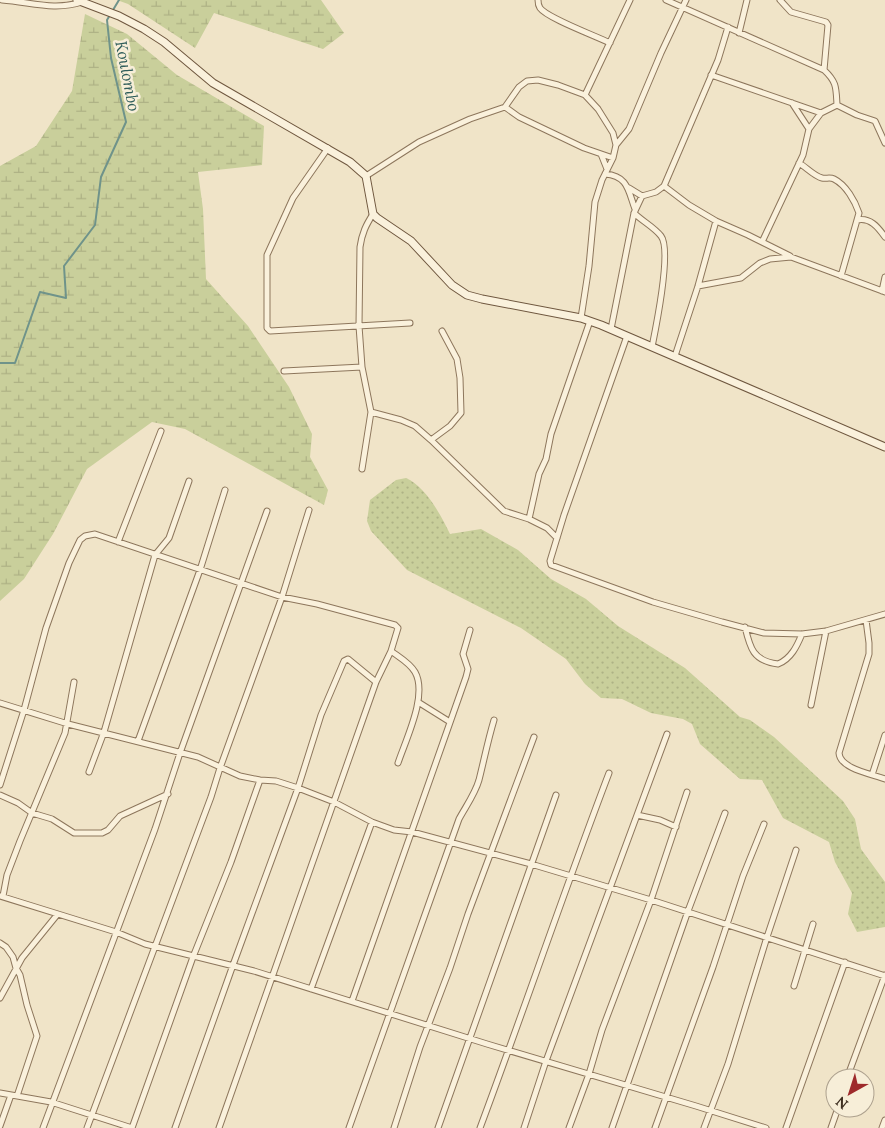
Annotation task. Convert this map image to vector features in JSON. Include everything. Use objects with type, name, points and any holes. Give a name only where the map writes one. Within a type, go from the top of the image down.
[{"type":"street","points":[[2,0],[59,7],[69,6],[80,1],[119,16],[154,34],[213,83],[328,148],[350,162],[366,176],[373,214],[362,234],[359,326],[362,367],[371,412],[362,469]]},
{"type":"street","points":[[538,0],[540,8],[558,19],[610,43]]},
{"type":"street","points":[[586,95],[630,0]]},
{"type":"street","points":[[666,0],[824,70],[835,82],[837,104]]},
{"type":"street","points":[[616,145],[625,136],[686,0]]},
{"type":"street","points":[[739,33],[746,3],[751,0]]},
{"type":"street","points":[[780,0],[790,12],[828,24],[824,70]]},
{"type":"street","points":[[611,329],[634,211],[642,196],[656,192],[664,186],[718,60],[728,27]]},
{"type":"street","points":[[711,75],[821,113]]},
{"type":"street","points":[[366,176],[419,142],[470,119],[505,107],[519,87],[527,80],[538,80],[558,85],[586,95],[598,109],[613,133],[616,145],[613,158],[602,180],[596,202],[582,318]]},
{"type":"street","points":[[792,102],[809,129]]},
{"type":"street","points":[[762,242],[799,162],[808,138],[809,129],[821,113],[837,104]]},
{"type":"street","points":[[837,104],[857,115],[875,121],[885,143]]},
{"type":"street","points":[[505,107],[519,117],[584,148],[613,158]]},
{"type":"street","points":[[613,133],[625,136]]},
{"type":"street","points":[[328,148],[294,198],[267,255],[267,328],[270,331],[410,323]]},
{"type":"street","points":[[601,154],[606,172]]},
{"type":"street","points":[[799,162],[823,178],[831,178],[845,188],[857,207],[859,213],[841,276]]},
{"type":"street","points":[[606,172],[619,177],[629,188],[642,196]]},
{"type":"street","points":[[664,186],[689,205],[716,221],[791,257],[883,291],[885,277]]},
{"type":"street","points":[[629,188],[634,211],[663,240],[664,268],[652,347]]},
{"type":"street","points":[[373,214],[411,241],[444,278],[462,293],[482,299],[582,318],[885,446]]},
{"type":"street","points":[[857,220],[872,222],[885,237]]},
{"type":"street","points":[[675,356],[698,286],[716,221]]},
{"type":"street","points":[[698,286],[741,278],[760,263],[770,259],[791,257]]},
{"type":"street","points":[[529,518],[539,474],[546,459],[552,434],[590,321]]},
{"type":"street","points":[[431,440],[450,426],[461,413],[460,378],[457,359],[442,331]]},
{"type":"street","points":[[627,336],[557,538],[550,561],[551,565],[653,602],[764,633],[802,634],[826,631],[885,614]]},
{"type":"street","points":[[284,371],[362,367]]},
{"type":"street","points":[[371,412],[401,420],[414,426],[504,511],[529,518],[547,528],[557,538]]},
{"type":"street","points":[[118,542],[161,431]]},
{"type":"street","points":[[89,772],[104,732],[156,555],[169,538],[189,481]]},
{"type":"street","points":[[138,741],[200,570],[225,490]]},
{"type":"street","points":[[87,1128],[208,804],[282,597],[309,510]]},
{"type":"street","points":[[43,1128],[168,794],[180,753],[267,511]]},
{"type":"street","points":[[0,785],[24,710],[46,628],[68,564],[80,540],[85,536],[95,534],[282,597],[317,604],[395,625],[398,628],[391,651],[376,682],[219,1128]]},
{"type":"street","points":[[866,620],[869,654],[839,753],[841,762],[847,766],[885,780]]},
{"type":"street","points":[[745,627],[752,652],[757,657],[772,664],[778,664],[788,658],[802,634]]},
{"type":"street","points":[[352,1001],[468,669],[463,654],[470,630]]},
{"type":"street","points":[[811,705],[826,631]]},
{"type":"street","points":[[391,651],[415,672],[420,690],[418,702],[398,763]]},
{"type":"street","points":[[175,1128],[298,788],[321,715],[344,661],[348,659],[376,682]]},
{"type":"street","points":[[74,682],[67,714],[68,724],[8,875],[2,896],[116,932],[130,939],[193,957],[233,965],[766,1128]]},
{"type":"street","points":[[418,702],[450,722]]},
{"type":"street","points":[[0,703],[68,724],[198,757],[240,776],[276,781],[334,802],[372,822],[394,830],[412,832],[531,864],[688,911],[885,976],[851,1068]]},
{"type":"street","points":[[349,1128],[459,819],[478,781],[494,720]]},
{"type":"street","points":[[524,1128],[546,1060],[667,734]]},
{"type":"street","points":[[872,775],[885,735]]},
{"type":"street","points":[[394,1128],[415,1060],[534,737]]},
{"type":"street","points":[[480,1128],[510,1050],[570,876],[609,773]]},
{"type":"street","points":[[0,1093],[52,1102],[132,1128],[193,957],[231,862],[260,780]]},
{"type":"street","points":[[569,1128],[589,1074],[602,1030],[688,792]]},
{"type":"street","points":[[0,796],[32,813],[52,819],[74,833],[108,830],[120,816],[168,794]]},
{"type":"street","points":[[438,1128],[556,795]]},
{"type":"street","points":[[612,1128],[688,911],[725,813]]},
{"type":"street","points":[[637,815],[660,820],[676,827]]},
{"type":"street","points":[[312,989],[372,822]]},
{"type":"street","points":[[655,1128],[682,1057],[743,876],[764,824]]},
{"type":"street","points":[[704,1128],[728,1064],[796,850]]},
{"type":"street","points":[[0,998],[22,958],[57,914]]},
{"type":"street","points":[[794,986],[813,924]]},
{"type":"street","points":[[0,942],[13,957],[37,1036],[17,1096]]},
{"type":"street","points":[[786,1128],[845,962]]},
{"type":"street","points":[[0,1126],[11,1095]]},
{"type":"street","points":[[882,1128],[885,1120]]},
{"type":"green space","points":[[117,0],[321,0],[344,33],[323,49],[214,13],[195,48],[128,4]]},
{"type":"green space","points":[[85,14],[127,34],[177,75],[264,126],[262,165],[198,172],[203,209],[206,279],[248,326],[289,387],[312,434],[310,457],[328,490],[324,505],[185,429],[152,422],[87,469],[53,534],[24,579],[0,601],[0,166],[36,146],[72,91]]},
{"type":"green space","points":[[406,478],[420,487],[426,494],[450,534],[481,529],[518,550],[551,579],[586,599],[618,626],[685,668],[740,717],[750,720],[774,737],[843,801],[855,819],[861,849],[885,882],[885,927],[857,932],[848,914],[852,893],[835,862],[829,842],[783,818],[762,780],[740,779],[700,744],[692,724],[683,719],[651,713],[622,699],[601,698],[585,684],[566,659],[521,628],[407,570],[371,531],[367,521],[370,500],[396,480]]},
{"type":"waterway","name":"Koulombo","points":[[0,363],[15,363],[40,292],[66,298],[64,266],[95,225],[101,177],[126,122],[111,58],[107,20],[119,0]]}]
